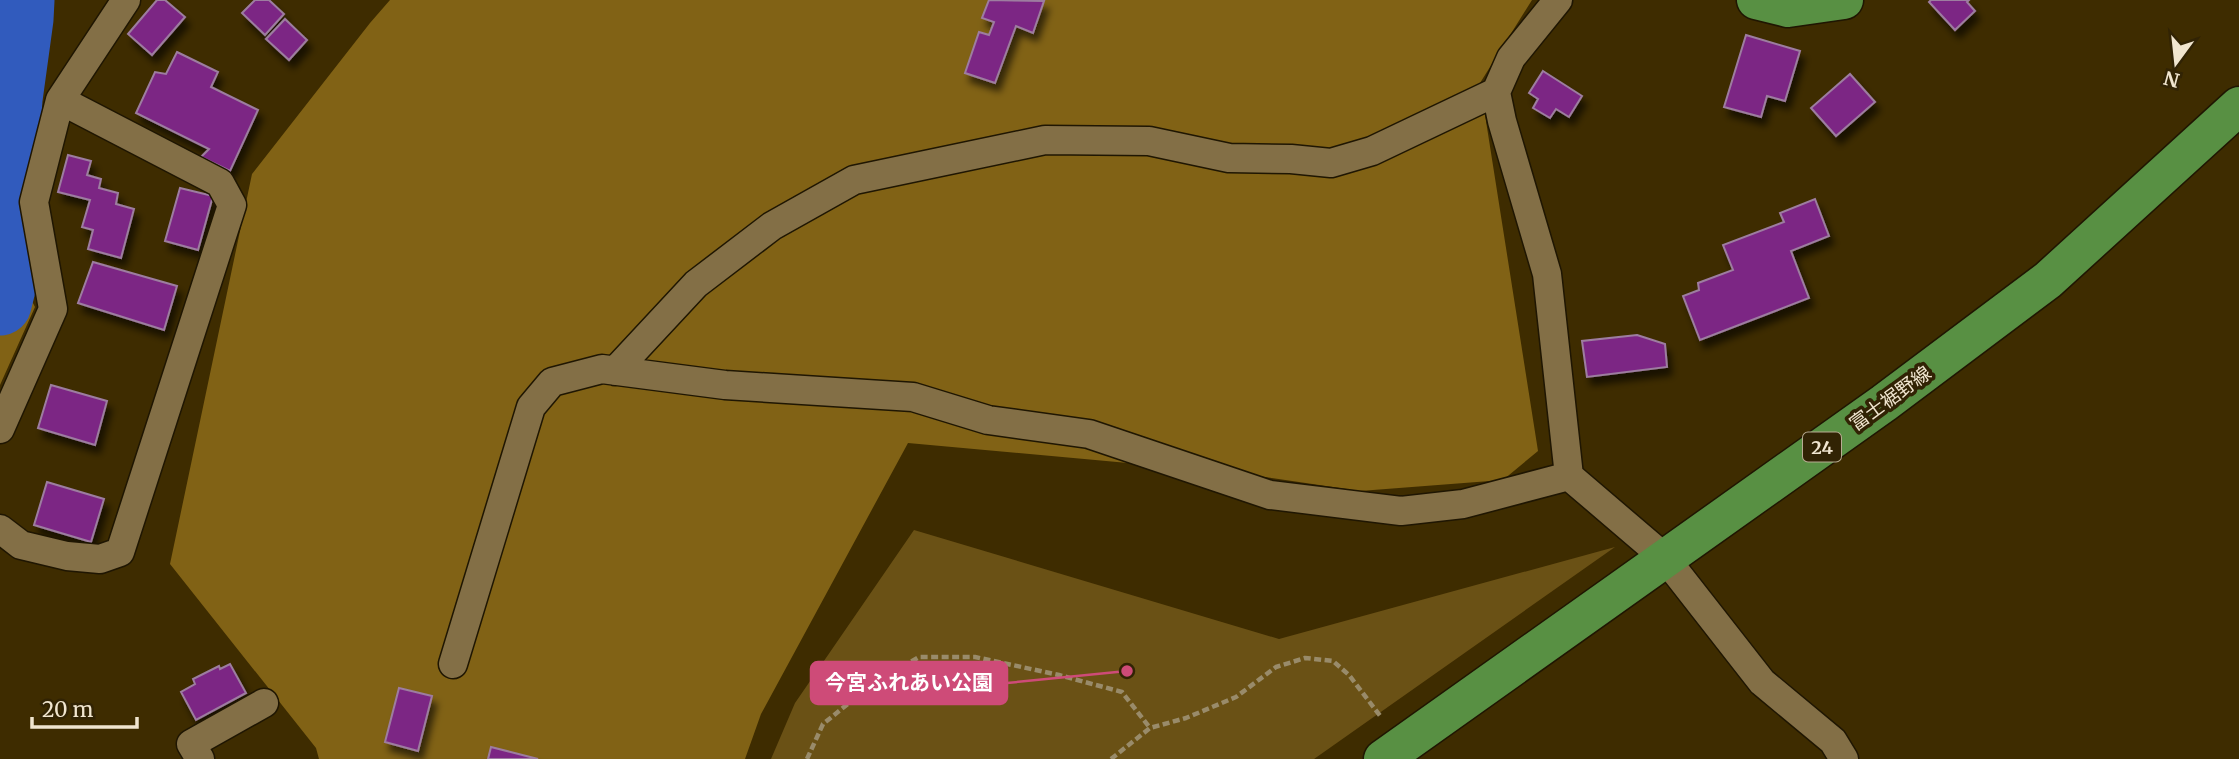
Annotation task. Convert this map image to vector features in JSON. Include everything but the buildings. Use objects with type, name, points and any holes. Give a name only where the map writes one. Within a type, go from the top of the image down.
[{"type":"main road","points":[[1756,0],[1788,8],[1844,0]]},
{"type":"main road","name":"富士裾野線","points":[[1393,752],[1884,403],[2048,280],[2239,106]]},
{"type":"street","points":[[0,429],[53,309],[34,202],[60,100],[126,0]]},
{"type":"street","points":[[1558,0],[1511,58],[1496,92],[1547,274],[1569,475],[1665,558],[1762,682],[1833,741],[1844,759]]},
{"type":"street","points":[[615,371],[696,284],[772,226],[854,180],[1045,139],[1149,141],[1229,158],[1331,163],[1373,151],[1496,92]]},
{"type":"street","points":[[0,529],[21,545],[67,556],[100,559],[120,552],[232,205],[220,183],[60,100]]},
{"type":"street","points":[[453,664],[531,407],[552,382],[603,369],[725,384],[913,397],[988,420],[1089,434],[1270,495],[1401,511],[1464,504],[1569,475]]},
{"type":"street","points":[[200,759],[191,744],[264,703]]},
{"type":"path","points":[[807,759],[822,724],[870,686],[919,657],[975,657],[1122,692],[1150,728]]},
{"type":"path","points":[[1111,759],[1150,728],[1186,718],[1236,697],[1276,667],[1305,658],[1333,661],[1349,675],[1393,752]]},
{"type":"shaded area","points":[[390,0],[1532,0],[1480,83],[1538,451],[1503,480],[1360,491],[1237,473],[908,443],[761,714],[745,759],[319,759],[316,748],[170,564],[252,174]]},
{"type":"shaded area","points":[[0,272],[18,274],[35,307],[0,385]]},
{"type":"shaded area","points":[[914,530],[1279,639],[1615,547],[1314,759],[771,759],[795,703]]},
{"type":"waterway","points":[[0,304],[7,276],[6,191],[11,99],[23,0]]},
{"type":"place","name":"今宮ふれあい公園","points":[[1127,671]]}]
